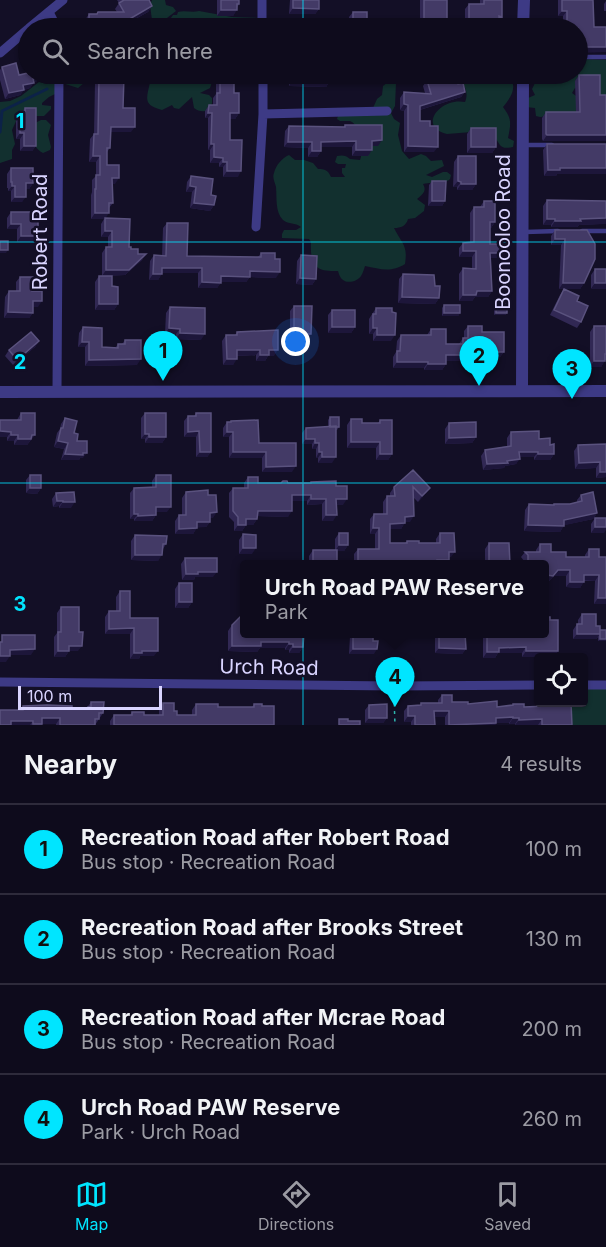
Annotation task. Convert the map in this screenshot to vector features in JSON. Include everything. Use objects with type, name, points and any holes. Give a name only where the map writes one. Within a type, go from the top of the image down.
[{"type":"street","points":[[42,18],[63,0]]},
{"type":"street","points":[[262,0],[262,18]]},
{"type":"street","points":[[524,0],[524,18]]},
{"type":"street","points":[[49,12],[52,18]]},
{"type":"street","points":[[0,53],[18,38]]},
{"type":"street","name":"Robert Road","points":[[57,391],[59,84]]},
{"type":"street","points":[[256,227],[263,114],[262,84]]},
{"type":"street","name":"Boonooloo Road","points":[[522,391],[523,84]]},
{"type":"street","points":[[263,114],[387,111]]},
{"type":"street","points":[[0,392],[606,391]]},
{"type":"street","name":"Urch Road","points":[[0,682],[534,686]]},
{"type":"street","points":[[588,685],[606,685]]},
{"type":"lane","points":[[588,57],[606,57]]},
{"type":"lane","points":[[523,145],[558,145]]},
{"type":"lane","points":[[522,232],[606,231]]},
{"type":"path","points":[[394,686],[395,725]]},
{"type":"green space","points":[[152,0],[165,0],[166,5],[173,7],[176,11],[167,18],[152,18],[150,5]]},
{"type":"green space","points":[[183,11],[199,11],[232,17],[262,18],[171,18]]},
{"type":"green space","points":[[588,59],[606,60],[606,100],[575,88],[572,93],[597,111],[536,116],[535,108],[526,107],[528,98],[535,95],[532,89],[534,84],[588,84]]},
{"type":"green space","points":[[36,84],[62,84],[59,92],[42,103],[42,105],[51,106],[44,116],[17,119],[12,130],[15,144],[12,159],[0,163],[0,102],[21,96]]},
{"type":"green space","points":[[65,84],[83,84],[78,88]]},
{"type":"green space","points":[[150,84],[211,84],[210,88],[200,93],[209,95],[212,103],[209,110],[198,110],[194,108],[192,97],[179,109],[172,105],[162,110],[151,106],[147,100]]},
{"type":"green space","points":[[396,84],[395,106],[391,113],[400,123],[398,135],[402,151],[409,159],[421,154],[431,161],[442,160],[444,166],[426,175],[432,177],[447,172],[451,175],[450,179],[444,182],[423,184],[424,192],[417,199],[425,205],[424,211],[415,218],[408,219],[403,226],[394,228],[405,248],[405,264],[390,269],[365,266],[360,278],[348,282],[342,279],[338,271],[324,270],[313,262],[309,239],[282,238],[284,230],[296,230],[301,227],[285,222],[280,217],[273,175],[280,162],[289,155],[295,160],[313,163],[318,169],[327,171],[331,177],[345,177],[342,168],[345,168],[346,164],[335,162],[337,156],[360,160],[361,145],[354,123],[340,121],[337,119],[338,116],[373,108],[377,99],[382,95],[383,86]]},
{"type":"green space","points":[[462,84],[513,84],[511,96],[503,107],[509,118],[508,138],[514,141],[513,147],[503,147],[494,135],[484,131],[447,134],[438,130],[434,125],[435,113],[447,104],[465,102]]},
{"type":"green space","points":[[46,120],[51,125],[48,135],[51,147],[43,153],[34,144],[35,123]]},
{"type":"green space","points":[[588,685],[606,685],[606,725],[569,725],[568,707],[588,707]]},
{"type":"building","points":[[124,0],[149,0],[152,6],[131,18],[89,18],[89,14],[98,12],[124,12],[119,3]]},
{"type":"building","points":[[221,0],[239,0],[237,10],[221,10]]},
{"type":"building","points":[[293,0],[319,0],[319,9],[293,8]]},
{"type":"building","points":[[424,0],[447,0],[447,18],[424,18]]},
{"type":"building","points":[[484,0],[502,0],[502,17],[469,18],[469,4],[484,4]]},
{"type":"building","points":[[562,0],[593,0],[594,27],[606,27],[606,47],[588,47],[588,18],[567,18],[567,11],[562,11]]},
{"type":"building","points":[[353,12],[367,12],[367,18],[353,18]]},
{"type":"building","points":[[16,63],[18,84],[28,84],[23,85],[24,90],[9,93],[2,67]]},
{"type":"building","points":[[588,75],[600,75],[600,95],[606,95],[606,135],[546,134],[546,112],[580,112],[579,84],[588,84]]},
{"type":"building","points":[[99,84],[124,84],[123,108],[135,108],[135,127],[111,127],[107,165],[119,165],[119,178],[112,178],[113,203],[109,203],[109,213],[95,213],[96,175],[100,175],[100,156],[93,156],[94,134],[98,134]]},
{"type":"building","points":[[220,84],[234,84],[234,93],[239,93],[239,113],[230,113],[230,140],[242,140],[241,171],[227,171],[227,162],[223,162],[223,158],[214,157],[214,144],[211,144],[212,113],[208,113],[209,105],[217,105],[217,93],[220,93]]},
{"type":"building","points":[[428,84],[463,84],[465,92],[420,106],[420,121],[430,121],[430,126],[438,126],[438,147],[408,146],[408,105],[404,104],[404,92],[431,94]]},
{"type":"building","points":[[25,108],[36,108],[36,146],[24,146],[24,133],[20,133],[20,113],[25,113]]},
{"type":"building","points":[[345,125],[382,125],[382,140],[372,141],[372,150],[356,150],[356,141],[321,142],[321,151],[312,151],[312,142],[288,142],[289,126],[345,127]]},
{"type":"building","points":[[471,128],[496,128],[496,147],[471,147]]},
{"type":"building","points":[[547,144],[606,144],[606,168],[548,170]]},
{"type":"building","points":[[458,156],[476,156],[476,184],[461,184],[458,181]]},
{"type":"building","points":[[11,168],[33,168],[33,183],[26,183],[26,197],[15,197],[15,186],[12,186],[11,182]]},
{"type":"building","points":[[191,176],[213,179],[211,195],[216,196],[214,205],[194,203],[196,187],[190,186]]},
{"type":"building","points":[[432,181],[446,181],[445,201],[432,201]]},
{"type":"building","points":[[547,200],[606,201],[606,218],[580,219],[581,221],[547,219]]},
{"type":"building","points":[[484,201],[495,201],[495,222],[490,222],[490,244],[502,244],[502,253],[490,253],[492,291],[477,291],[476,295],[463,295],[463,268],[476,269],[476,251],[463,251],[463,243],[474,242],[474,207],[484,207]]},
{"type":"building","points":[[11,212],[38,212],[38,236],[21,236],[21,224],[11,224]]},
{"type":"building","points":[[105,218],[130,219],[129,247],[138,249],[138,254],[146,254],[129,270],[106,270],[106,247],[112,247],[112,231],[105,231]]},
{"type":"building","points":[[167,223],[188,223],[187,256],[261,257],[261,253],[275,253],[275,259],[280,259],[280,272],[250,271],[250,277],[221,276],[221,283],[202,282],[202,268],[162,268],[162,274],[153,274],[154,255],[166,256]]},
{"type":"building","points":[[555,230],[587,230],[595,244],[595,259],[584,283],[563,283],[565,239],[555,239]]},
{"type":"building","points":[[0,241],[8,241],[8,250],[0,250]]},
{"type":"building","points":[[301,255],[317,256],[316,279],[300,278]]},
{"type":"building","points":[[595,269],[606,269],[606,283],[595,283]]},
{"type":"building","points":[[403,274],[434,275],[435,286],[440,286],[439,298],[402,297]]},
{"type":"building","points":[[99,276],[112,276],[112,286],[118,287],[118,304],[99,304]]},
{"type":"building","points":[[20,277],[33,277],[32,291],[42,291],[42,301],[33,301],[33,313],[8,312],[9,291],[20,291]]},
{"type":"building","points":[[564,289],[579,296],[577,301],[588,306],[581,322],[554,310]]},
{"type":"building","points":[[496,304],[507,304],[507,313],[496,313]]},
{"type":"building","points":[[444,305],[460,305],[460,313],[444,313]]},
{"type":"building","points":[[294,306],[312,306],[311,334],[304,334],[304,330],[294,330]]},
{"type":"building","points":[[170,307],[205,308],[205,334],[180,333],[180,329],[169,328]]},
{"type":"building","points":[[376,308],[392,308],[392,312],[396,313],[395,335],[377,335],[377,328],[373,328],[373,314],[376,314]]},
{"type":"building","points":[[332,310],[355,310],[355,327],[332,327]]},
{"type":"building","points":[[468,326],[482,326],[482,332],[504,332],[504,352],[495,352],[495,349],[476,349],[476,355],[446,355],[446,364],[397,362],[401,335],[431,335],[431,329],[446,329],[446,344],[463,344],[463,338],[468,338]]},
{"type":"building","points":[[594,326],[606,326],[605,361],[594,361]]},
{"type":"building","points":[[83,327],[102,328],[102,347],[118,348],[118,344],[125,344],[125,340],[141,340],[141,359],[89,360],[89,342],[82,342]]},
{"type":"building","points":[[278,330],[278,350],[269,350],[269,355],[260,355],[260,350],[237,350],[237,359],[227,359],[226,335],[237,335],[237,332]]},
{"type":"building","points":[[31,332],[39,341],[17,360],[9,350]]},
{"type":"building","points":[[21,413],[35,413],[35,435],[32,435],[31,439],[18,439],[18,435],[0,431],[0,420],[21,420]]},
{"type":"building","points":[[145,413],[166,413],[166,437],[149,437],[149,434],[145,434]]},
{"type":"building","points":[[196,413],[211,413],[211,452],[200,452],[199,431],[188,432],[188,416],[196,416]]},
{"type":"building","points":[[330,417],[339,417],[339,427],[330,427]]},
{"type":"building","points":[[65,418],[77,421],[74,433],[78,434],[77,441],[87,441],[87,453],[83,455],[65,454],[68,443],[58,441]]},
{"type":"building","points":[[351,419],[362,419],[362,423],[392,420],[392,454],[380,454],[380,442],[351,442]]},
{"type":"building","points":[[258,420],[259,443],[296,443],[296,466],[266,467],[266,452],[233,452],[233,432],[227,432],[227,422]]},
{"type":"building","points":[[476,422],[476,437],[449,438],[449,423]]},
{"type":"building","points":[[336,426],[336,457],[322,457],[322,452],[319,452],[319,443],[315,443],[315,439],[306,439],[306,428]]},
{"type":"building","points":[[539,431],[539,439],[550,438],[550,445],[554,444],[554,454],[519,452],[520,459],[507,461],[508,463],[487,464],[485,450],[511,446],[511,432]]},
{"type":"building","points":[[606,444],[606,472],[600,472],[600,462],[579,463],[578,445]]},
{"type":"building","points":[[413,470],[430,488],[422,496],[413,487],[414,516],[405,517],[405,523],[390,524],[390,543],[419,541],[419,543],[440,543],[440,533],[454,533],[455,552],[449,552],[449,560],[358,560],[358,549],[379,549],[379,528],[373,528],[374,514],[387,514],[387,496],[395,496],[394,487]]},
{"type":"building","points":[[30,475],[41,475],[41,488],[30,488]]},
{"type":"building","points":[[156,475],[171,475],[171,507],[156,507],[156,515],[138,516],[134,514],[134,488],[156,487]]},
{"type":"building","points":[[248,477],[258,477],[258,483],[336,481],[336,486],[347,486],[347,499],[336,499],[337,515],[326,515],[326,499],[311,499],[311,495],[292,495],[292,511],[258,511],[257,519],[246,519],[246,525],[238,525],[238,517],[233,511],[233,488],[248,488]]},
{"type":"building","points":[[208,490],[208,495],[216,495],[217,512],[210,513],[210,522],[197,522],[197,528],[179,529],[179,515],[186,515],[186,492]]},
{"type":"building","points":[[74,492],[75,502],[57,501],[56,493]]},
{"type":"building","points":[[593,492],[597,513],[564,520],[564,526],[528,525],[529,504],[570,504],[582,501],[581,495]]},
{"type":"building","points":[[595,518],[606,518],[606,527],[595,527]]},
{"type":"building","points":[[339,533],[348,533],[348,545],[339,545]]},
{"type":"building","points":[[243,534],[256,535],[256,548],[243,548]]},
{"type":"building","points":[[135,535],[167,536],[166,544],[163,544],[162,555],[135,555]]},
{"type":"building","points":[[489,543],[509,543],[510,560],[489,560]]},
{"type":"building","points":[[540,544],[551,544],[551,552],[566,552],[566,557],[589,557],[589,549],[599,549],[599,557],[606,557],[606,598],[598,598],[599,575],[584,575],[584,582],[570,582],[570,570],[558,570],[553,576],[549,575],[549,560],[528,560],[525,552],[540,552]]},
{"type":"building","points":[[313,550],[337,550],[337,560],[313,560]]},
{"type":"building","points":[[185,558],[217,558],[217,572],[186,574]]},
{"type":"building","points":[[179,583],[192,583],[192,602],[179,602]]},
{"type":"building","points":[[120,591],[130,591],[130,618],[158,618],[158,651],[134,653],[134,628],[109,629],[109,611],[120,611]]},
{"type":"building","points":[[61,607],[79,607],[79,632],[83,632],[82,646],[69,646],[69,651],[58,651]]},
{"type":"building","points":[[582,614],[596,614],[596,626],[600,626],[600,634],[577,634],[577,624],[582,624]]},
{"type":"building","points":[[240,617],[240,638],[304,638],[303,647],[293,647],[293,644],[289,642],[261,642],[261,646],[232,646],[232,625]]},
{"type":"building","points":[[549,617],[550,620],[558,620],[558,651],[526,651],[526,647],[499,648],[499,652],[487,652],[487,638],[549,638]]},
{"type":"building","points":[[600,630],[606,630],[606,639],[600,639]]},
{"type":"building","points":[[2,635],[35,635],[35,649],[10,650],[10,656],[0,656]]},
{"type":"building","points":[[353,638],[373,638],[373,641],[378,641],[377,649],[353,649]]},
{"type":"building","points":[[439,638],[465,638],[466,649],[439,648]]},
{"type":"building","points":[[442,695],[452,695],[452,702],[468,702],[468,704],[497,701],[497,707],[524,704],[524,707],[571,707],[572,725],[542,725],[542,719],[519,720],[513,717],[496,718],[496,723],[449,725],[449,711],[434,711],[435,725],[415,725],[415,716],[408,716],[408,706],[421,705],[421,703],[442,703]]},
{"type":"building","points":[[91,702],[104,702],[103,713],[99,713],[99,719],[95,719],[95,725],[60,725],[60,718],[42,718],[42,724],[33,724],[33,721],[11,721],[11,725],[0,725],[0,710],[23,710],[23,706],[47,705],[88,709],[91,707]]},
{"type":"building","points":[[163,703],[174,703],[174,711],[177,711],[177,715],[196,715],[196,704],[218,704],[218,707],[254,707],[254,704],[274,706],[274,725],[114,725],[114,715],[144,712],[144,715],[163,715]]},
{"type":"building","points":[[387,704],[387,718],[369,718],[369,705]]},
{"type":"building","points":[[339,719],[360,721],[360,725],[339,725]]},
{"type":"waterway","points":[[0,132],[2,111],[47,89]]},
{"type":"place","name":"Recreation Road after Robert Road","points":[[163,381]]},
{"type":"place","name":"Recreation Road after Brooks Street","points":[[479,386]]},
{"type":"place","name":"Recreation Road after Mcrae Road","points":[[572,399]]},
{"type":"place","name":"Urch Road PAW Reserve","points":[[395,707]]}]
